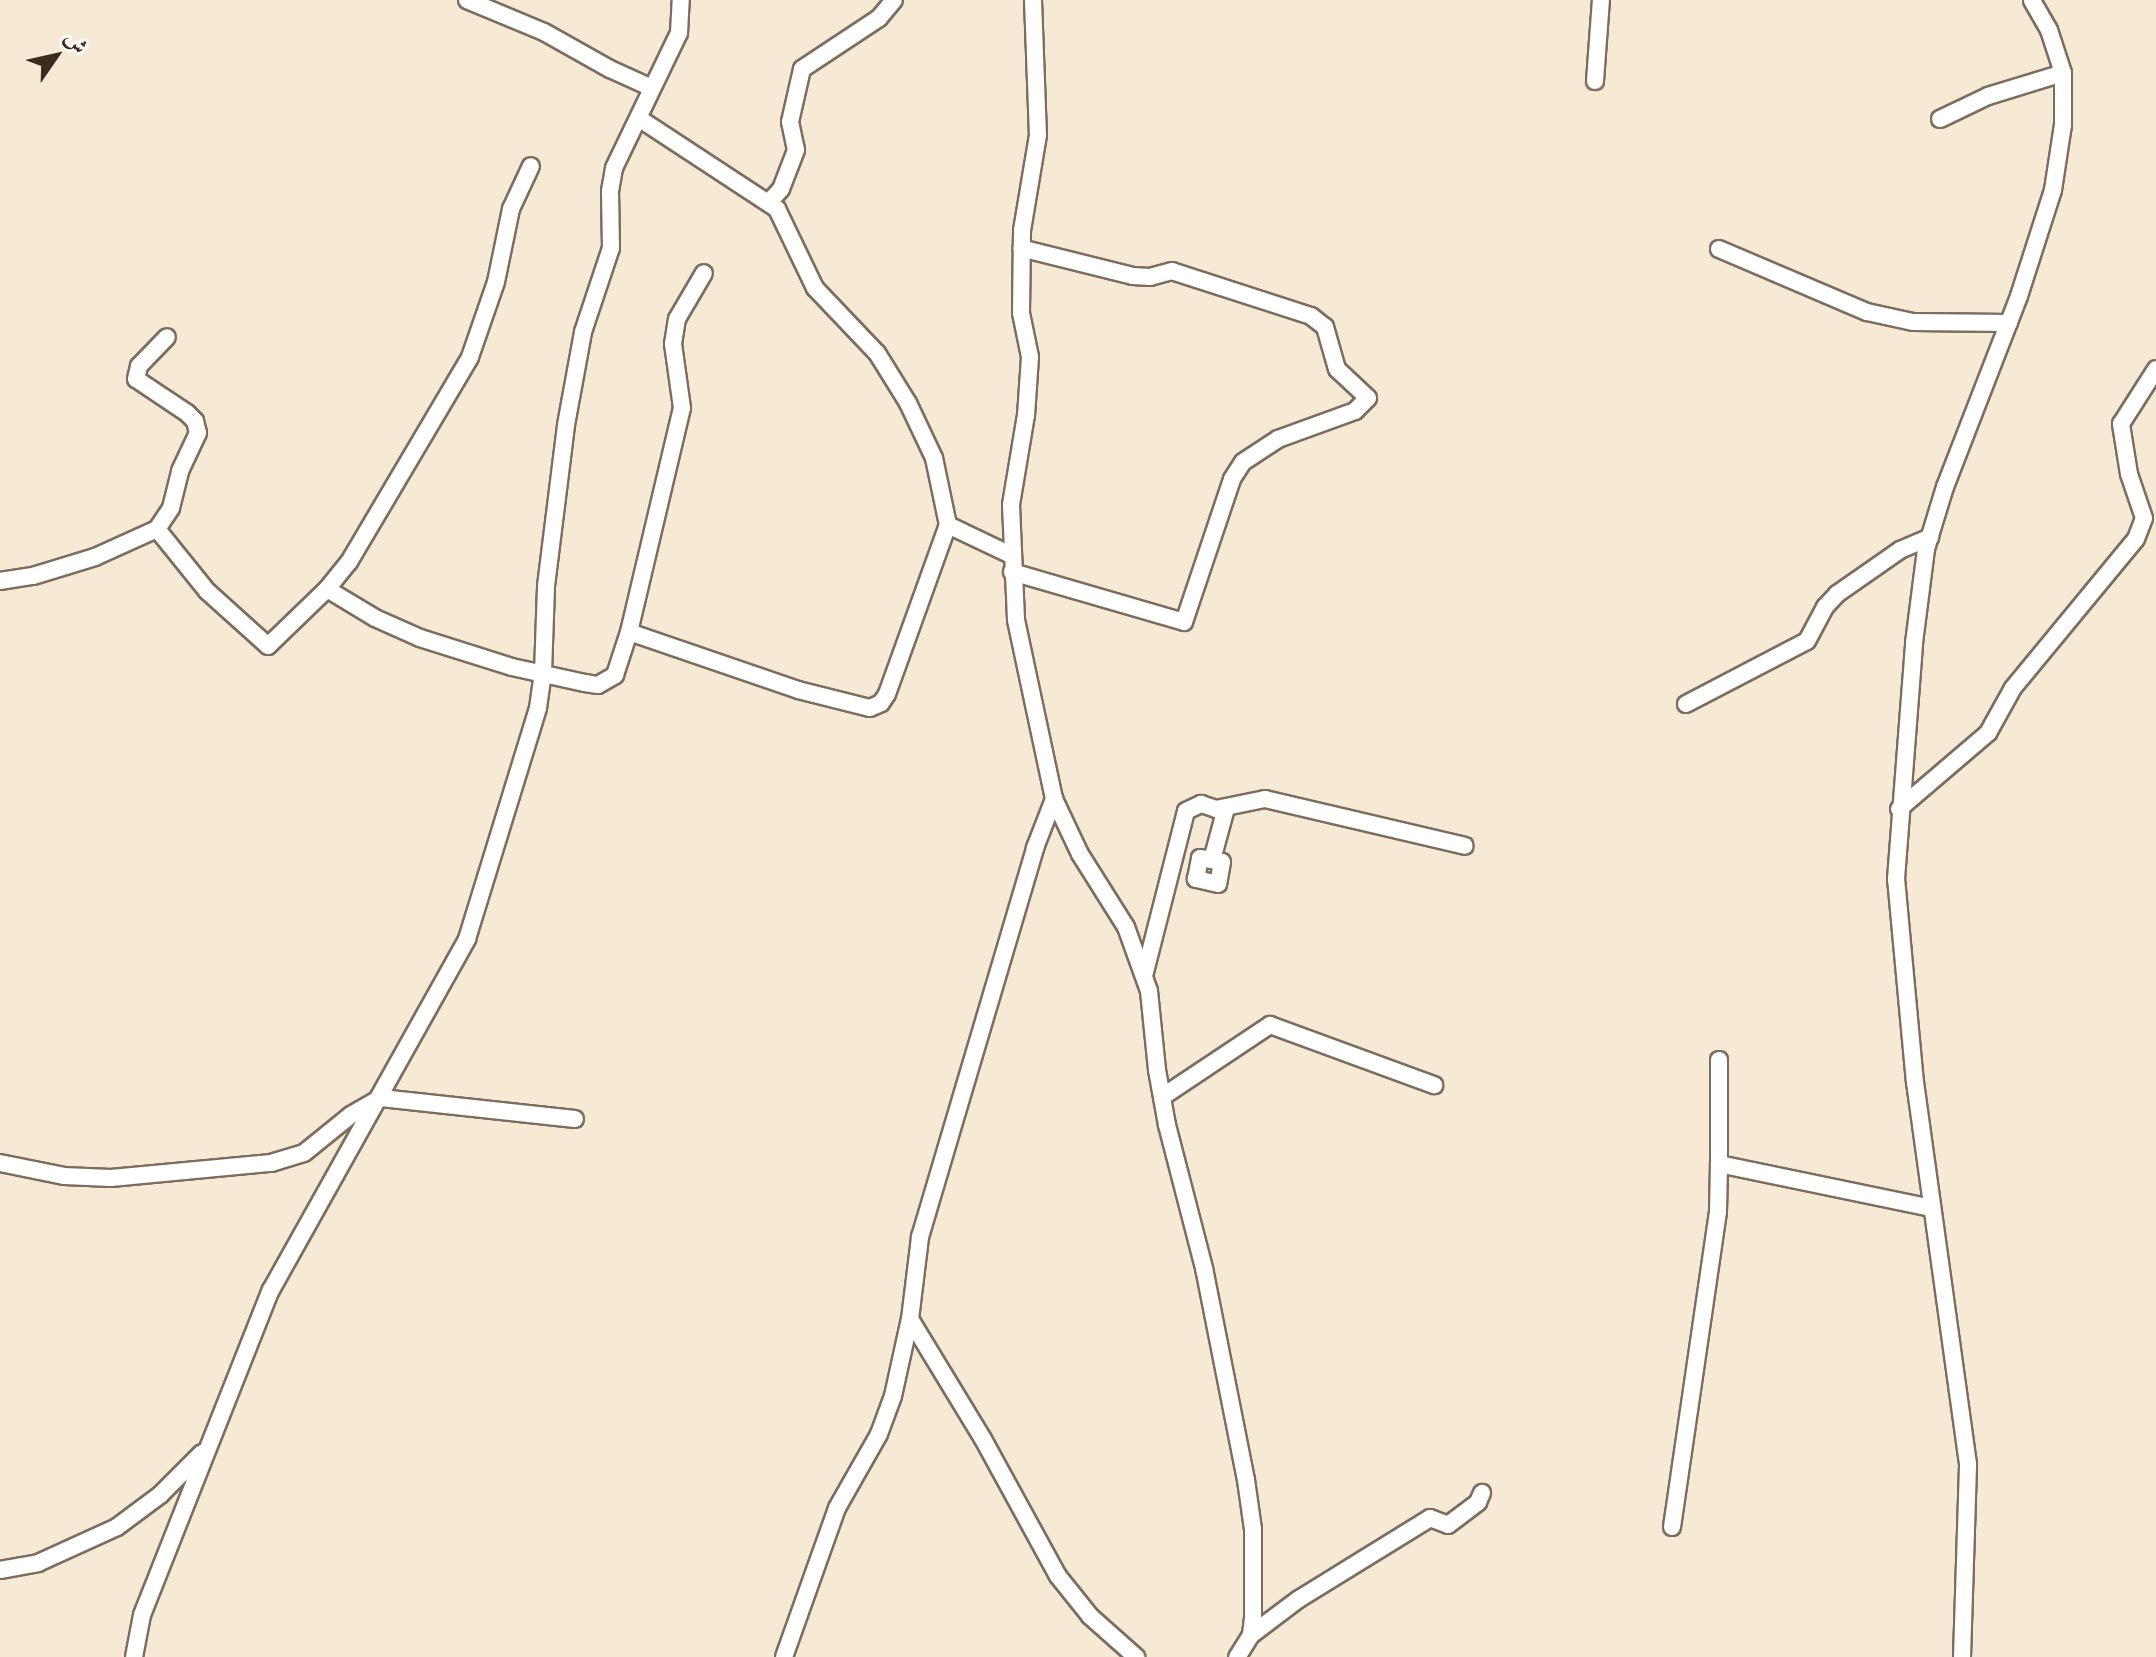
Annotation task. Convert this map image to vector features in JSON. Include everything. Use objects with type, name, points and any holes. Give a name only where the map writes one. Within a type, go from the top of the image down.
[{"type":"street","points":[[467,0],[544,32],[610,69],[652,88]]},
{"type":"street","points":[[134,1657],[142,1615],[271,1290],[304,1225],[381,1098],[467,939],[538,708],[543,673],[546,586],[573,373],[611,248],[610,191],[614,168],[679,33],[681,0]]},
{"type":"street","points":[[770,201],[781,189],[796,150],[790,122],[802,69],[879,18],[894,0]]},
{"type":"street","points":[[1033,0],[1038,135],[1021,248],[1021,313],[1030,357],[1026,415],[1011,505],[1011,564],[1016,620],[1031,704],[1054,799],[1080,854],[1126,927],[1149,991],[1162,1097],[1207,1281],[1246,1480],[1253,1529],[1251,1635]]},
{"type":"street","points":[[1595,81],[1601,0]]},
{"type":"street","points":[[1962,1657],[1968,1464],[1915,1083],[1896,879],[1914,643],[1930,537],[2009,323],[2053,190],[2064,110],[2063,73],[2049,30],[2032,0]]},
{"type":"street","points":[[1940,119],[1988,96],[2063,73]]},
{"type":"street","points":[[629,632],[798,690],[846,704],[875,707],[887,694],[948,525],[934,458],[908,403],[877,353],[815,288],[786,224],[770,201],[640,119]]},
{"type":"street","points":[[157,529],[207,591],[268,646],[327,589],[375,522],[470,357],[496,282],[511,209],[531,166]]},
{"type":"street","points":[[948,525],[1011,564],[1184,622],[1232,479],[1243,462],[1258,449],[1355,411],[1368,399],[1337,369],[1325,327],[1311,316],[1172,271],[1150,277],[1133,276],[1021,248]]},
{"type":"street","points":[[1719,249],[1867,312],[1913,322],[2009,323]]},
{"type":"street","points":[[327,589],[375,618],[420,638],[543,673],[598,685],[608,682],[615,675],[629,632],[682,408],[673,344],[677,319],[704,273]]},
{"type":"street","points":[[0,581],[33,576],[95,557],[157,529],[171,508],[180,471],[198,433],[195,421],[187,413],[136,379],[139,366],[167,337]]},
{"type":"street","points":[[1899,809],[1988,733],[2013,688],[2109,576],[2136,539],[2150,513],[2129,474],[2121,424],[2156,369]]},
{"type":"street","points":[[1686,704],[1807,641],[1825,607],[1837,594],[1900,550],[1930,537]]},
{"type":"street","points":[[784,1657],[837,1508],[879,1434],[893,1396],[910,1319],[920,1237],[1035,848],[1054,799]]},
{"type":"street","points":[[1216,809],[1265,799],[1465,846]]},
{"type":"street","points":[[1144,977],[1186,811],[1201,804],[1225,812],[1212,860]]},
{"type":"street","points":[[1162,1097],[1270,1025],[1434,1085]]},
{"type":"street","points":[[1672,1527],[1718,1212],[1719,1060]]},
{"type":"street","points":[[0,1163],[64,1176],[111,1178],[271,1163],[304,1153],[351,1115],[381,1098],[575,1119]]},
{"type":"street","points":[[1719,1164],[1932,1208]]},
{"type":"street","points":[[910,1319],[983,1439],[1058,1576],[1090,1616],[1136,1657]]},
{"type":"street","points":[[0,1570],[38,1563],[117,1527],[160,1495],[209,1446]]},
{"type":"street","points":[[1237,1657],[1251,1635],[1299,1599],[1430,1518],[1448,1525],[1478,1502],[1482,1493]]}]
